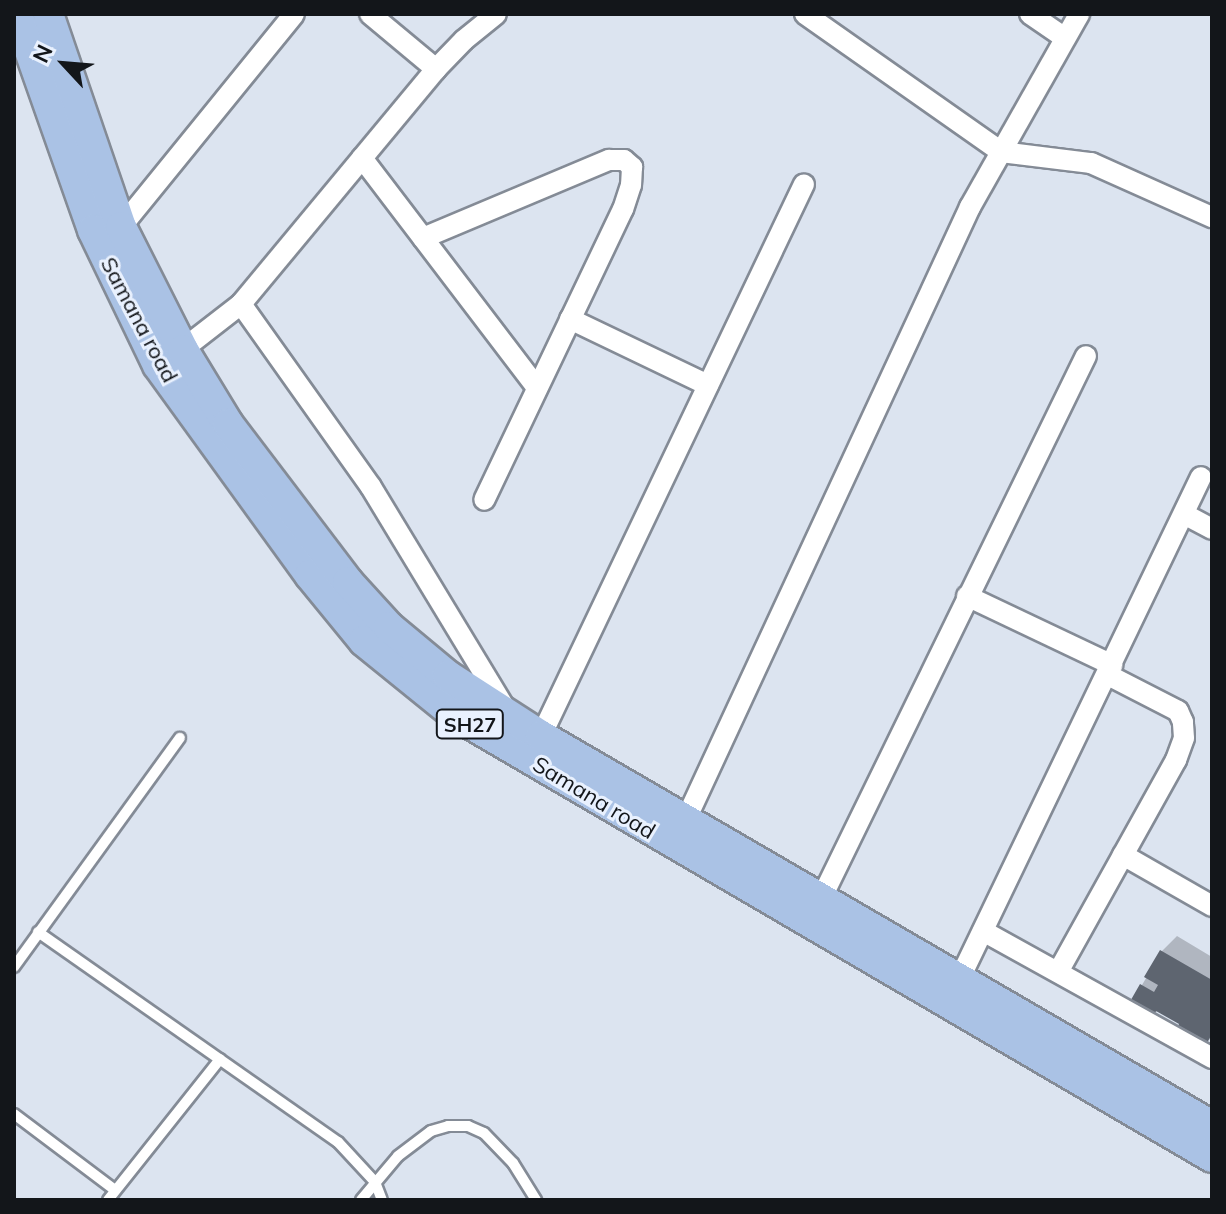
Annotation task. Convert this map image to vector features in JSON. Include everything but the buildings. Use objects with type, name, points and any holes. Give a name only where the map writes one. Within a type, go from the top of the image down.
[{"type":"main road","name":"Samana road","points":[[17,14],[93,230],[284,540],[364,641],[454,714],[680,832],[821,899],[1212,1126]]},
{"type":"main road","name":"Samana road","points":[[48,14],[170,358],[228,424],[348,582],[389,627],[448,676],[680,832],[1212,1157]]},
{"type":"street","points":[[121,227],[294,14]]},
{"type":"street","points":[[370,14],[436,69]]},
{"type":"street","points":[[170,358],[241,304],[436,69],[496,14]]},
{"type":"street","points":[[805,14],[1001,152],[1091,163],[1212,217]]},
{"type":"street","points":[[1030,14],[1065,38]]},
{"type":"street","points":[[680,832],[963,221],[1079,14]]},
{"type":"street","points":[[362,158],[537,388]]},
{"type":"street","points":[[423,238],[609,160],[624,160],[632,167],[631,185],[484,500]]},
{"type":"street","points":[[541,736],[804,184]]},
{"type":"street","points":[[241,304],[371,487],[510,717]]},
{"type":"street","points":[[570,319],[708,385]]},
{"type":"street","points":[[821,899],[1086,356]]},
{"type":"street","points":[[959,980],[1201,477]]},
{"type":"street","points":[[1184,514],[1212,529]]},
{"type":"street","points":[[967,596],[1110,670],[1178,711],[1183,722],[1184,738],[1176,760],[1058,972]]},
{"type":"street","points":[[1123,855],[1212,906]]},
{"type":"street","points":[[983,931],[1211,1055]]},
{"type":"lane","points":[[14,967],[180,738]]},
{"type":"lane","points":[[38,932],[338,1142],[375,1182],[382,1200]]},
{"type":"lane","points":[[108,1200],[220,1059]]},
{"type":"lane","points":[[14,1114],[115,1190]]},
{"type":"lane","points":[[361,1200],[398,1156],[431,1131],[468,1126],[484,1133],[498,1145],[536,1200]]}]
